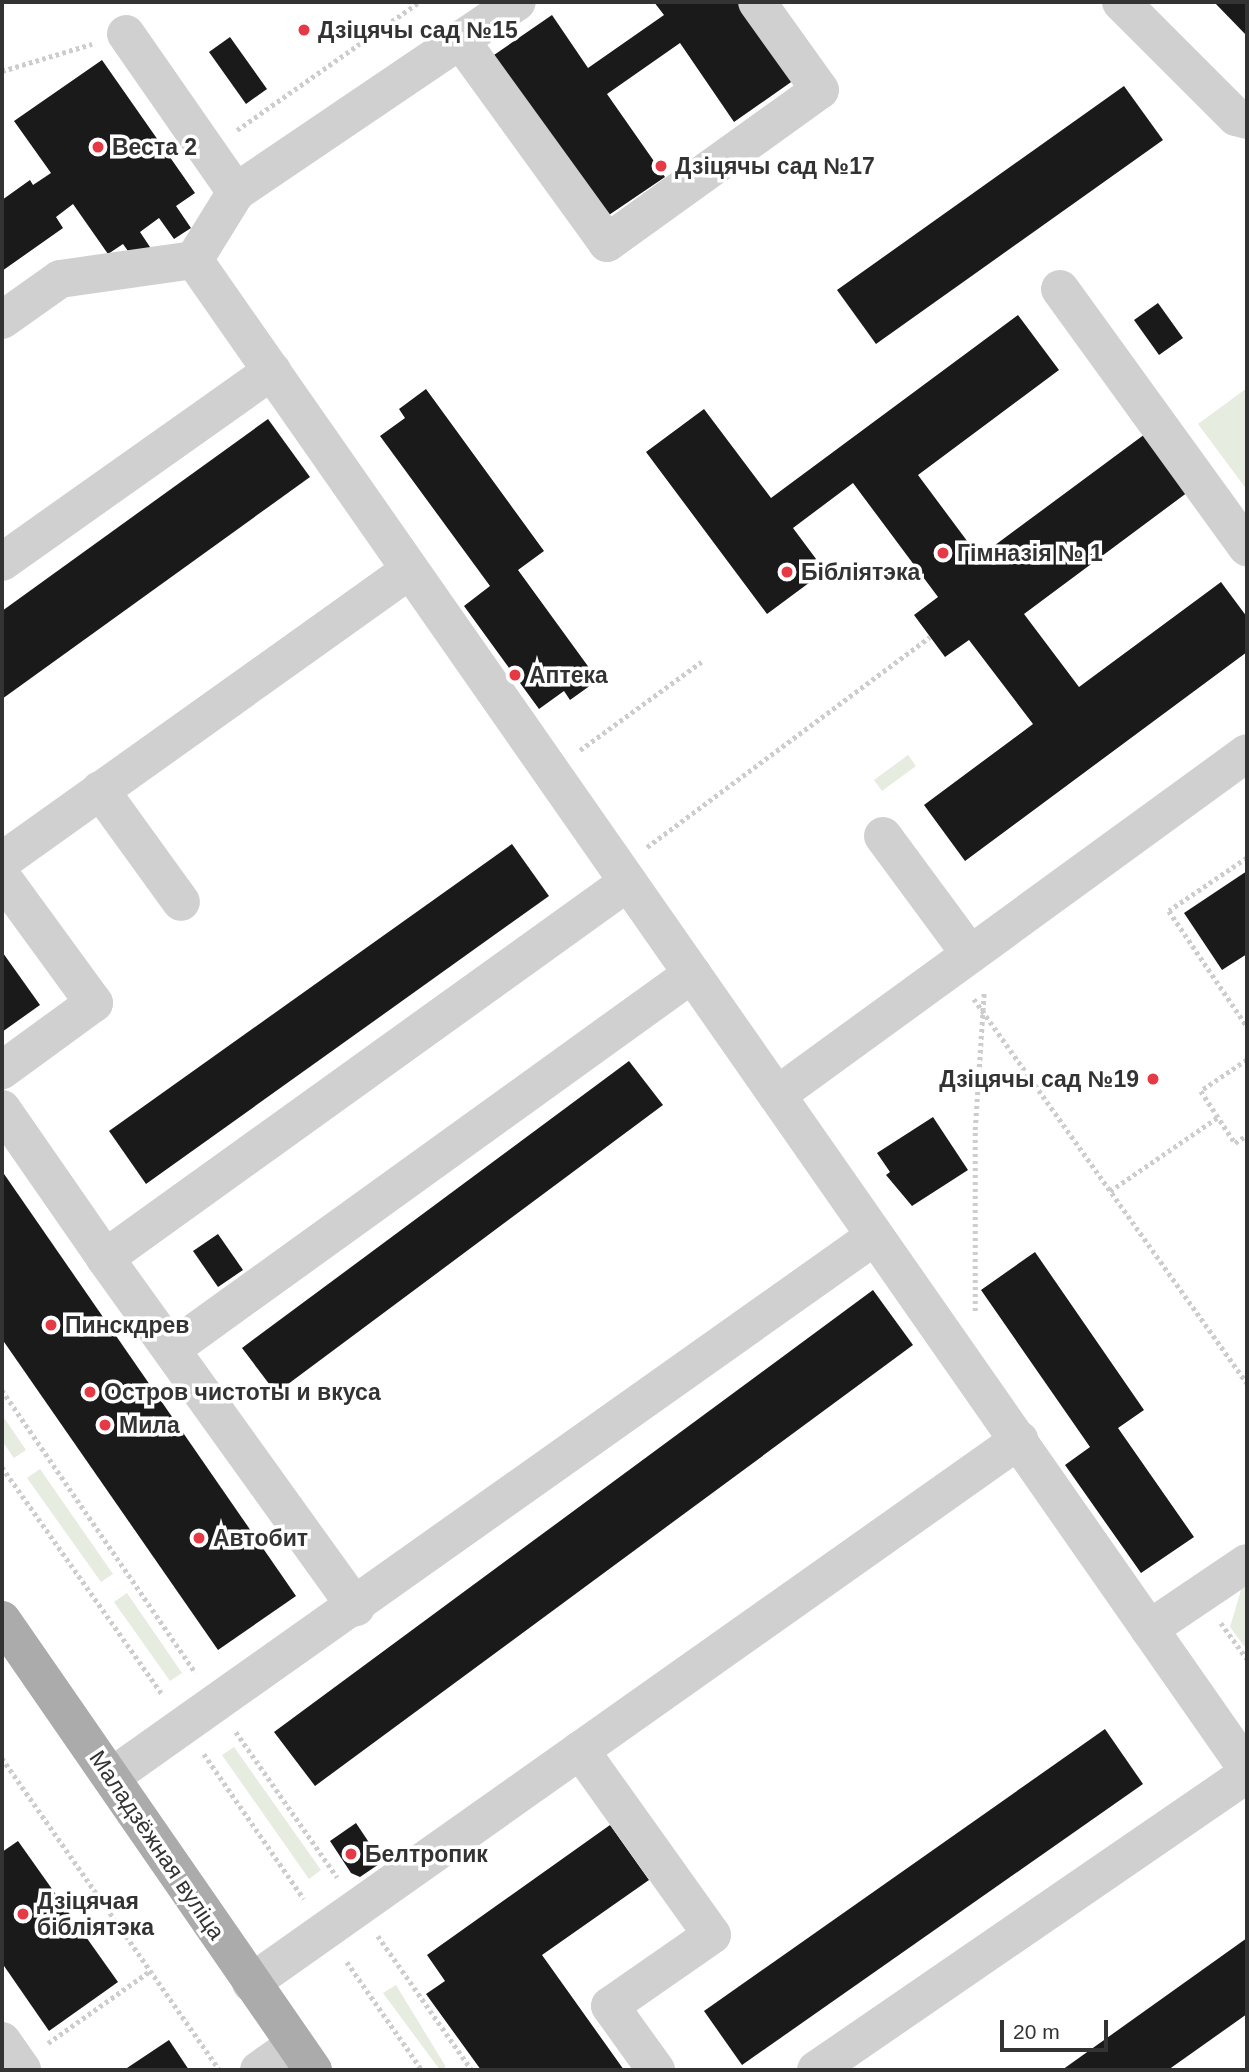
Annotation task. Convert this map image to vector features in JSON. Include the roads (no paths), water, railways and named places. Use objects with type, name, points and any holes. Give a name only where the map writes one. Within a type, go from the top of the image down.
[{"type":"main road","name":"Маладзёжная вуліца","points":[[2,1620],[304,2058]]},
{"type":"lane","points":[[194,260],[236,192],[517,2]]},
{"type":"lane","points":[[461,41],[607,243],[820,90],[757,2]]},
{"type":"lane","points":[[1121,2],[1236,117],[1247,120]]},
{"type":"lane","points":[[126,34],[236,192]]},
{"type":"lane","points":[[2,320],[60,279],[194,260]]},
{"type":"lane","points":[[194,260],[1019,1440],[1247,1772],[816,2070]]},
{"type":"lane","points":[[1060,289],[1247,547]]},
{"type":"lane","points":[[2,562],[272,372]]},
{"type":"lane","points":[[2,861],[410,570]]},
{"type":"lane","points":[[777,1095],[1247,753]]},
{"type":"lane","points":[[100,790],[181,902]]},
{"type":"lane","points":[[883,836],[970,955]]},
{"type":"lane","points":[[105,1258],[623,875]]},
{"type":"lane","points":[[2,877],[94,1003],[2,1070]]},
{"type":"lane","points":[[173,1348],[692,974]]},
{"type":"lane","points":[[2,1110],[356,1607]]},
{"type":"lane","points":[[111,1777],[218,1705],[875,1236]]},
{"type":"lane","points":[[251,1983],[1019,1440]]},
{"type":"lane","points":[[1149,1629],[1247,1563]]},
{"type":"lane","points":[[580,1750],[712,1935],[610,2006],[656,2070]]},
{"type":"lane","points":[[259,2070],[304,2058]]},
{"type":"place","name":"Дзіцячы сад №15","points":[[304,30]]},
{"type":"place","name":"Веста 2","points":[[98,147]]},
{"type":"place","name":"Дзіцячы сад №17","points":[[661,166]]},
{"type":"place","name":"Гімназія № 1","points":[[943,553]]},
{"type":"place","name":"Бібліятэка","points":[[787,572]]},
{"type":"place","name":"Аптека","points":[[515,675]]},
{"type":"place","name":"Дзіцячы сад №19","points":[[1153,1079]]},
{"type":"place","name":"Пинскдрев","points":[[51,1325]]},
{"type":"place","name":"Остров чистоты и вкуса","points":[[90,1392]]},
{"type":"place","name":"Мила","points":[[105,1425]]},
{"type":"place","name":"Автобит","points":[[199,1538]]},
{"type":"place","name":"Белтропик","points":[[351,1854]]},
{"type":"place","name":"Дзіцячая бібліятэка","points":[[23,1914]]}]
